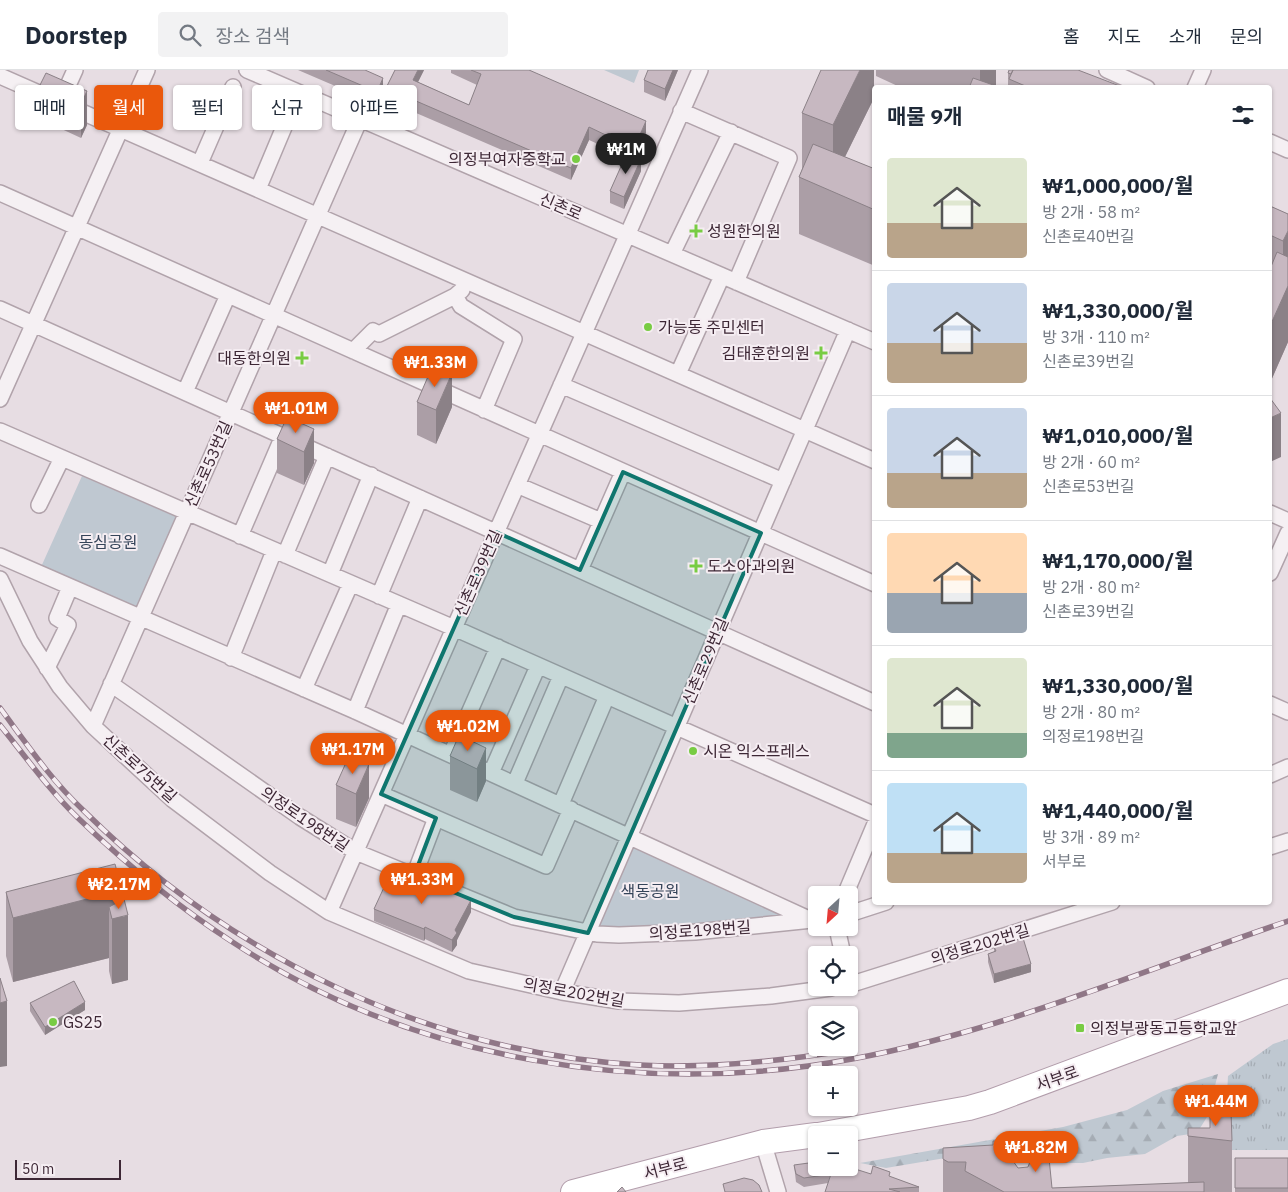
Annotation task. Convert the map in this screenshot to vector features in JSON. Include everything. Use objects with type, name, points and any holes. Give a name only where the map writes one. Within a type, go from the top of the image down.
[{"type":"main road","name":"서부로","points":[[858,1128],[969,1108],[990,1102],[1288,991]]},
{"type":"main road","name":"서부로","points":[[573,1192],[763,1142],[808,1136]]},
{"type":"street","points":[[68,85],[75,70]]},
{"type":"street","points":[[140,85],[147,70]]},
{"type":"street","name":"신촌로","points":[[246,70],[332,107]]},
{"type":"street","name":"신촌로39번길","points":[[329,912],[626,234],[700,70]]},
{"type":"street","points":[[1107,70],[1140,85]]},
{"type":"street","points":[[1196,85],[1203,70]]},
{"type":"street","points":[[0,76],[21,85]]},
{"type":"street","points":[[678,374],[729,279],[789,158],[682,111]]},
{"type":"street","points":[[0,400],[121,130]]},
{"type":"street","points":[[123,130],[872,460]]},
{"type":"street","points":[[200,164],[215,130]]},
{"type":"street","points":[[258,189],[283,130]]},
{"type":"street","name":"신촌로53번길","points":[[93,726],[355,130]]},
{"type":"street","name":"신촌로","points":[[385,130],[872,341]]},
{"type":"street","points":[[672,254],[731,132]]},
{"type":"street","points":[[1272,143],[1288,150]]},
{"type":"street","points":[[0,194],[872,583]]},
{"type":"street","points":[[353,351],[374,331],[379,334],[455,296],[470,282]]},
{"type":"street","points":[[184,392],[228,295]]},
{"type":"street","points":[[455,296],[462,306],[514,339],[484,410]]},
{"type":"street","points":[[0,309],[872,702]]},
{"type":"street","name":"신촌로29번길","points":[[562,992],[848,330]]},
{"type":"street","points":[[561,385],[784,481]]},
{"type":"street","points":[[0,430],[498,647],[872,814]]},
{"type":"street","points":[[240,536],[283,436]]},
{"type":"street","points":[[231,658],[279,553],[327,456]]},
{"type":"street","points":[[39,505],[62,458]]},
{"type":"street","points":[[580,570],[623,472]]},
{"type":"street","points":[[330,574],[371,476]]},
{"type":"street","points":[[517,485],[601,521]]},
{"type":"street","points":[[379,596],[420,498]]},
{"type":"street","points":[[1272,514],[1288,521]]},
{"type":"street","points":[[1272,569],[1288,533]]},
{"type":"street","points":[[0,556],[231,658],[355,710],[808,917]]},
{"type":"street","name":"신촌로75번길","points":[[0,578],[30,641],[60,688],[93,726],[172,799],[270,873],[329,912]]},
{"type":"street","points":[[304,689],[350,584]]},
{"type":"street","points":[[47,668],[68,625],[58,618],[70,587]]},
{"type":"street","points":[[355,710],[399,604]]},
{"type":"street","points":[[451,754],[498,647]]},
{"type":"street","points":[[491,773],[538,666]]},
{"type":"street","points":[[515,783],[561,676]]},
{"type":"street","name":"의정로198번길","points":[[111,684],[300,817],[356,852],[514,917],[588,933],[618,935],[695,932],[808,921]]},
{"type":"street","points":[[381,794],[546,866],[607,696]]},
{"type":"street","points":[[1272,705],[1288,712]]},
{"type":"street","points":[[1272,774],[1288,767]]},
{"type":"street","points":[[414,876],[436,818]]},
{"type":"street","points":[[848,886],[872,831]]},
{"type":"street","points":[[1272,846],[1288,841]]},
{"type":"street","points":[[858,911],[877,905]]},
{"type":"street","name":"의정로202번길","points":[[858,980],[1102,905]]},
{"type":"street","name":"의정로202번길","points":[[329,912],[469,971],[562,992],[620,1001],[679,1003],[771,996],[808,991]]},
{"type":"street","points":[[763,1142],[778,1192]]},
{"type":"highlighted area","points":[[623,472],[761,533],[588,933],[514,917],[414,876],[436,818],[381,794],[496,532],[580,570]]},
{"type":"green space","points":[[604,70],[639,70],[634,83]]},
{"type":"green space","name":"동심공원","points":[[82,476],[179,518],[138,612],[41,567]]},
{"type":"green space","name":"색동공원","points":[[632,841],[795,915],[694,925],[592,927]]},
{"type":"green space","points":[[1288,1039],[1288,1150],[1224,1150],[1228,1076],[1273,1044]]},
{"type":"green space","points":[[1218,1074],[1207,1117],[1197,1133],[1177,1136],[1145,1154],[1107,1158],[1083,1163],[1007,1163],[975,1153],[886,1168],[860,1163],[1063,1127],[1127,1110],[1163,1091]]},
{"type":"building","points":[[326,70],[365,70],[383,78],[380,85],[361,85]]},
{"type":"building","points":[[395,70],[418,70],[413,80],[469,105],[481,74],[471,70],[529,70],[646,121],[632,153],[609,143],[612,138],[589,127],[571,168],[417,101],[417,85],[388,85]]},
{"type":"building","points":[[648,70],[673,70],[665,89],[644,80]]},
{"type":"building","points":[[821,70],[860,70],[833,125],[802,113]]},
{"type":"building","points":[[1013,70],[1078,70],[1117,85],[1023,85],[1009,79]]},
{"type":"building","points":[[46,73],[73,85],[40,85]]},
{"type":"building","points":[[973,78],[993,85],[970,85]]},
{"type":"building","points":[[813,144],[872,168],[872,209],[799,177]]},
{"type":"building","points":[[627,153],[641,159],[624,197],[610,191]]},
{"type":"building","points":[[1272,207],[1288,214],[1288,231],[1283,241],[1272,236]]},
{"type":"building","points":[[1277,252],[1288,257],[1288,286],[1272,322],[1272,264]]},
{"type":"building","points":[[433,365],[452,373],[436,410],[417,402]]},
{"type":"building","points":[[1272,401],[1281,413],[1272,417]]},
{"type":"building","points":[[287,417],[314,429],[304,452],[277,439]]},
{"type":"building","points":[[459,735],[486,748],[477,769],[450,756]]},
{"type":"building","points":[[349,756],[369,764],[356,794],[336,785]]},
{"type":"building","points":[[115,864],[122,890],[13,918],[6,892]]},
{"type":"building","points":[[392,870],[448,892],[449,890],[471,900],[455,930],[457,933],[452,940],[425,927],[424,929],[374,909]]},
{"type":"building","points":[[124,899],[128,915],[112,919],[109,907]]},
{"type":"building","points":[[1023,938],[1031,964],[994,974],[988,954],[996,951],[994,947]]},
{"type":"building","points":[[0,978],[7,1001],[0,1003]]},
{"type":"building","points":[[74,981],[85,1002],[45,1027],[30,1003]]},
{"type":"building","points":[[1210,1110],[1231,1111],[1232,1141],[1188,1136],[1188,1128],[1210,1128]]},
{"type":"building","points":[[993,1141],[1004,1141],[1004,1145],[1012,1145],[1013,1161],[1018,1168],[1028,1167],[1031,1159],[1049,1158],[1052,1188],[1204,1182],[1204,1192],[1004,1192],[965,1171],[966,1162],[948,1162],[943,1159],[943,1148],[993,1145]]},
{"type":"building","points":[[1235,1158],[1288,1158],[1288,1188],[1235,1188]]},
{"type":"building","points":[[808,1163],[808,1176],[818,1176],[804,1178],[796,1174],[794,1165]]},
{"type":"building","points":[[873,1166],[890,1172],[889,1176],[919,1187],[889,1189],[900,1192],[825,1192],[830,1176],[858,1176],[858,1170],[871,1174]]},
{"type":"building","points":[[744,1178],[753,1180],[759,1185],[762,1192],[725,1192],[723,1184]]},
{"type":"building","points":[[622,1187],[626,1192],[617,1192]]},
{"type":"railway","points":[[0,708],[60,786],[83,810],[141,863],[203,910],[269,952],[338,988],[410,1018],[485,1041],[562,1057],[640,1065],[694,1066],[748,1063],[808,1056]]},
{"type":"railway","points":[[0,725],[57,796],[96,835],[173,900],[234,943],[304,983],[377,1016],[453,1042],[532,1060],[612,1071],[692,1074],[773,1070],[852,1059],[963,1033],[1018,1016],[1288,921]]},
{"type":"place","name":"의정부여자중학교","points":[[576,159]]},
{"type":"place","name":"성원한의원","points":[[696,231]]},
{"type":"place","name":"가능동 주민센터","points":[[648,327]]},
{"type":"place","name":"김태훈한의원","points":[[821,353]]},
{"type":"place","name":"대동한의원","points":[[302,358]]},
{"type":"place","name":"도소아과의원","points":[[696,566]]},
{"type":"place","name":"시온 익스프레스","points":[[693,751]]},
{"type":"place","name":"GS25","points":[[53,1022]]},
{"type":"place","name":"의정부광동고등학교앞","points":[[1080,1028]]}]
